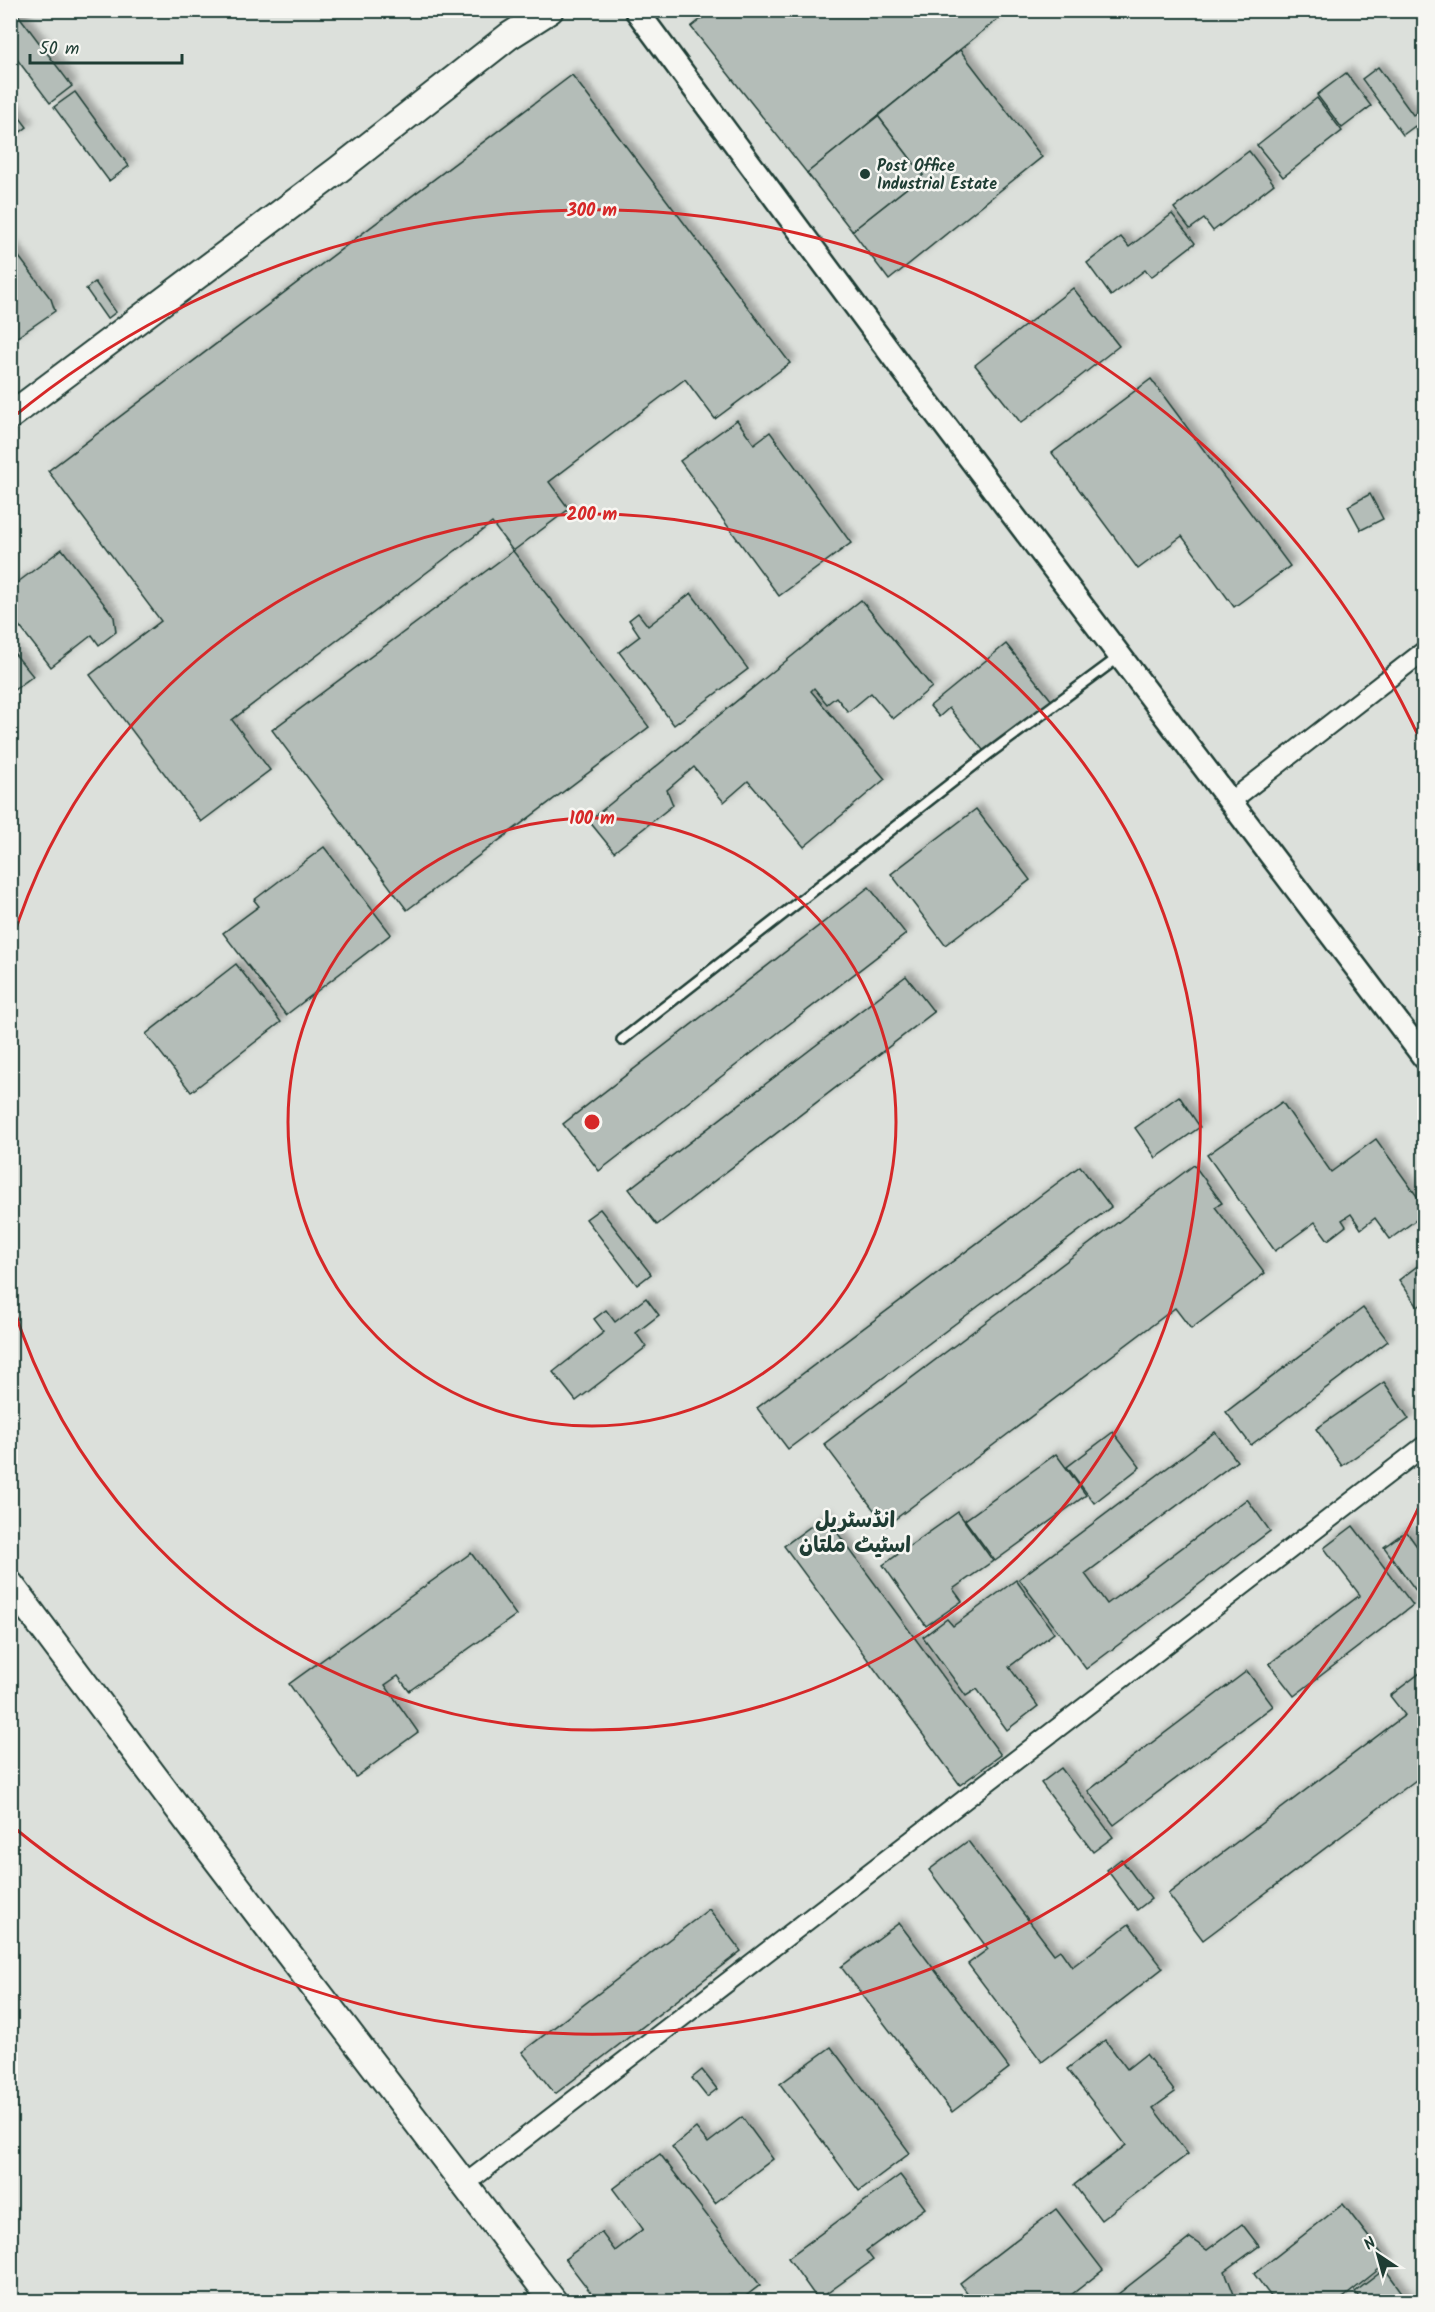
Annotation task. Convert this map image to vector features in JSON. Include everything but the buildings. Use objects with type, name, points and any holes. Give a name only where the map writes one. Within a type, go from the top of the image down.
[{"type":"main road","points":[[10,416],[338,170],[509,36],[550,10]]},
{"type":"main road","points":[[10,1584],[185,1818],[555,2301]]},
{"type":"street","points":[[636,10],[900,366],[1425,1057]]},
{"type":"street","points":[[1231,801],[1425,651]]},
{"type":"street","points":[[465,2184],[1425,1446]]},
{"type":"lane","points":[[622,1040],[987,755],[1120,656]]},
{"type":"shaded area","points":[[11,11],[1424,11],[1424,2301],[11,2301]]},
{"type":"place","name":"Post Office Industrial Estate","points":[[865,174]]},
{"type":"district","name":"انڈسٹریل اسٹیٹ ملتان","points":[[855,1532]]}]
